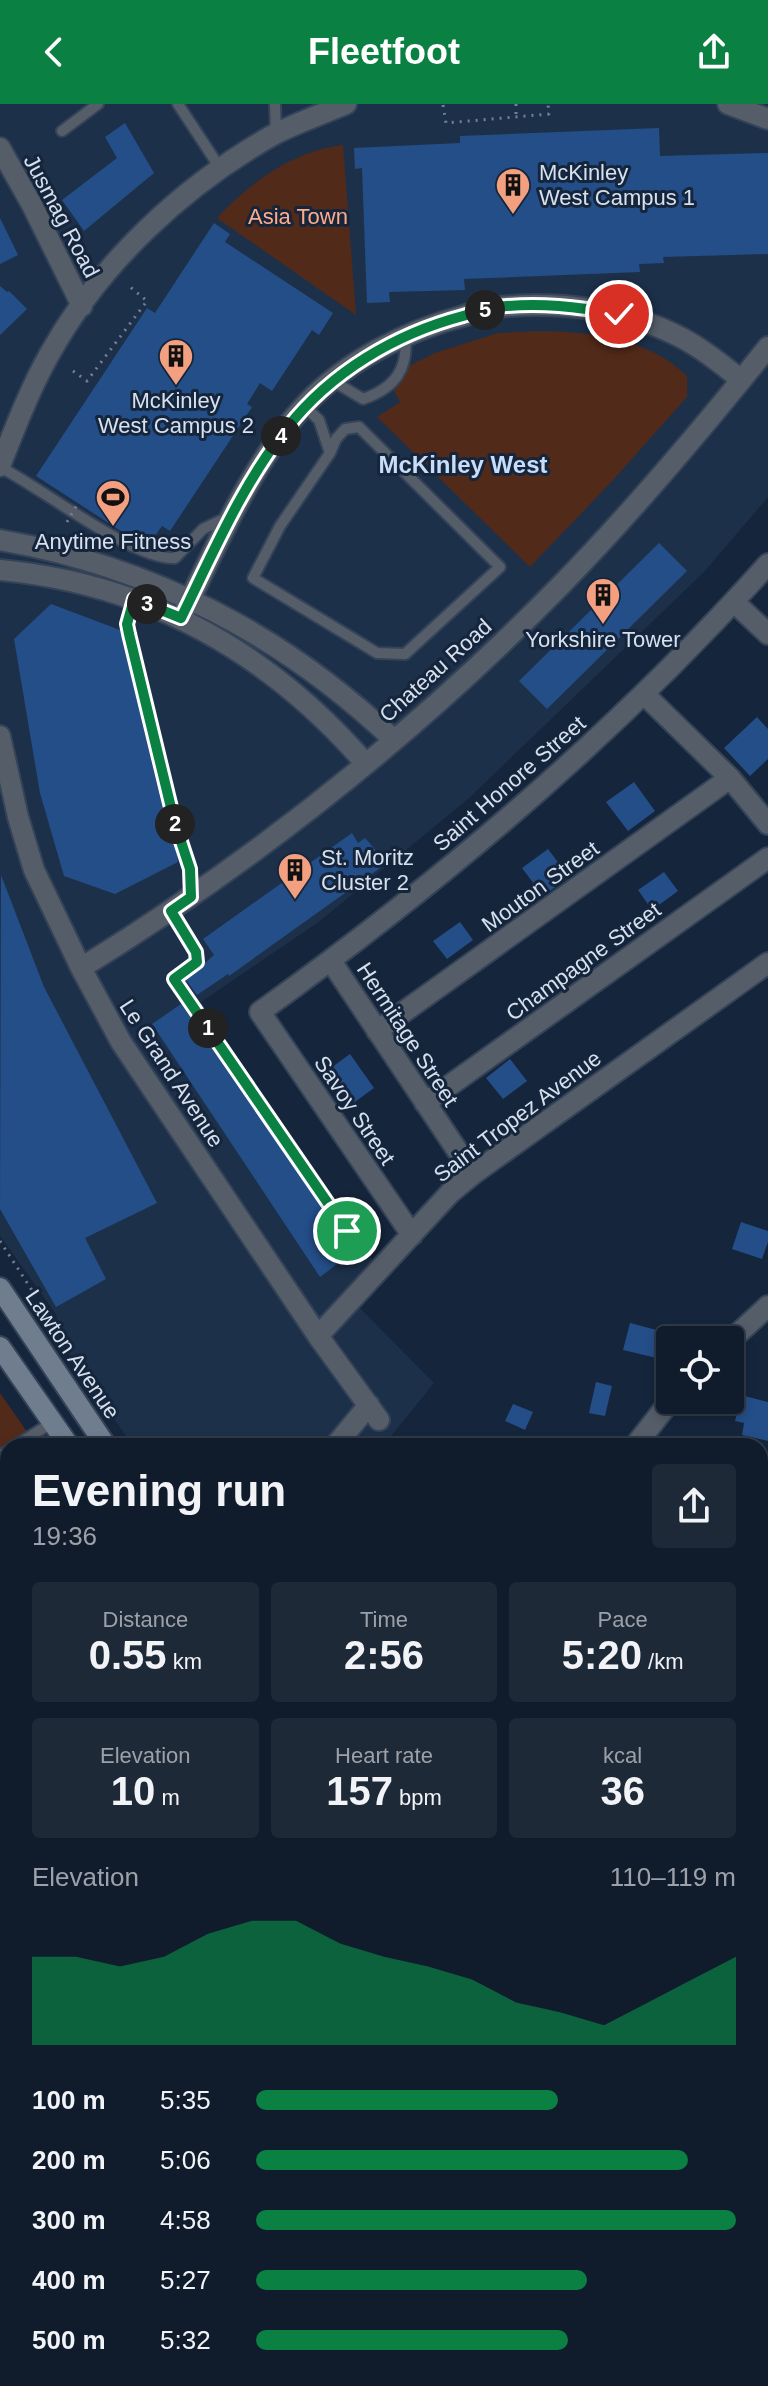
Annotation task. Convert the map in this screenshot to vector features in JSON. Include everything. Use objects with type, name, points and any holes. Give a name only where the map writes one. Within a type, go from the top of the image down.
[{"type":"main road","name":"Lawton Avenue","points":[[0,1288],[101,1438]]},
{"type":"main road","points":[[0,1347],[64,1438]]},
{"type":"street","points":[[0,466],[22,408],[50,352],[122,255],[167,210],[220,168],[276,134],[346,104]]},
{"type":"street","points":[[728,104],[768,119]]},
{"type":"street","name":"Jusmag Road","points":[[0,148],[82,306]]},
{"type":"street","points":[[181,618],[258,470],[304,406],[372,353],[405,335],[496,307],[567,305],[619,314],[682,337],[741,380]]},
{"type":"street","name":"Chateau Road","points":[[81,968],[171,911],[303,815],[487,657],[562,584],[643,496],[768,347]]},
{"type":"street","points":[[0,540],[107,565],[191,598],[253,631],[313,671],[394,740]]},
{"type":"street","name":"Saint Honore Street","points":[[260,1012],[331,961],[492,833],[644,694],[768,564]]},
{"type":"street","points":[[0,570],[62,578],[134,599],[181,618],[226,642],[267,670],[307,702],[366,764]]},
{"type":"street","points":[[734,602],[768,634]]},
{"type":"street","points":[[644,694],[730,778],[768,824]]},
{"type":"street","name":"Le Grand Avenue","points":[[0,736],[18,817],[34,870],[121,1042],[318,1336],[374,1412],[344,1438]]},
{"type":"street","name":"Mouton Street","points":[[377,1031],[730,778]]},
{"type":"street","name":"Champagne Street","points":[[425,1103],[768,858]]},
{"type":"street","name":"Hermitage Street","points":[[331,961],[473,1174]]},
{"type":"street","name":"Saint Tropez Avenue","points":[[318,1336],[450,1193],[768,963]]},
{"type":"street","name":"Savoy Street","points":[[260,1012],[412,1235]]},
{"type":"street","points":[[744,1328],[768,1306]]},
{"type":"street","points":[[641,1438],[660,1414]]},
{"type":"lane","points":[[62,131],[98,104]]},
{"type":"lane","points":[[178,104],[220,168]]},
{"type":"lane","points":[[275,104],[276,134]]},
{"type":"lane","points":[[333,381],[363,399],[379,394],[393,381],[407,359],[405,335]]},
{"type":"lane","points":[[304,406],[319,420],[330,453]]},
{"type":"lane","points":[[359,427],[500,567],[405,654],[377,653],[253,578],[280,526],[330,453],[345,429],[359,427]]},
{"type":"lane","points":[[0,466],[131,547],[166,559],[175,558],[203,529],[234,515]]},
{"type":"lane","points":[[134,599],[127,624],[174,820],[190,869],[191,897]]},
{"type":"lane","points":[[171,911],[196,952],[197,962],[174,979],[347,1231]]},
{"type":"lane","points":[[28,1438],[53,1422]]},
{"type":"path","points":[[516,104],[516,117]]},
{"type":"path","points":[[443,105],[446,123],[549,114],[548,104]]},
{"type":"path","points":[[73,371],[87,381],[147,301],[129,286]]},
{"type":"path","points":[[67,522],[78,503]]},
{"type":"path","points":[[0,1241],[48,1315]]},
{"type":"shaded area","name":"McKinley West","points":[[0,104],[768,104],[768,497],[704,572],[469,798],[320,921],[201,1002],[375,1263],[346,1294],[434,1383],[389,1438],[127,1438],[61,1343],[56,1314],[0,1236]]},
{"type":"green space","name":"Asia Town","points":[[343,145],[356,315],[217,218],[244,192],[274,170],[307,154]]},
{"type":"green space","points":[[541,331],[600,336],[655,353],[687,376],[687,397],[530,567],[377,417],[400,402],[387,377],[435,353],[498,333]]},
{"type":"green space","points":[[0,1393],[31,1438],[0,1438]]},
{"type":"building","points":[[125,123],[154,173],[84,231],[62,200],[117,158],[105,137]]},
{"type":"building","name":"McKinley West Campus 1","points":[[659,128],[660,156],[768,153],[768,254],[663,257],[664,263],[639,264],[640,272],[464,279],[465,290],[389,292],[390,302],[367,303],[362,168],[355,169],[354,148],[460,143],[460,136]]},
{"type":"building","points":[[0,218],[18,255],[0,264]]},
{"type":"building","name":"McKinley West Campus 2","points":[[214,223],[230,234],[225,242],[333,313],[319,335],[312,330],[272,391],[260,383],[247,404],[252,407],[170,531],[162,526],[149,544],[124,533],[36,476],[147,308],[155,313]]},
{"type":"building","points":[[0,286],[27,309],[0,335]]},
{"type":"building","name":"Yorkshire Tower","points":[[659,543],[687,571],[547,709],[519,681]]},
{"type":"building","points":[[51,604],[120,630],[166,822],[177,853],[178,862],[115,894],[64,876],[40,793],[14,639]]},
{"type":"building","points":[[757,717],[768,729],[768,759],[750,776],[724,748]]},
{"type":"building","points":[[634,782],[655,811],[628,831],[606,802]]},
{"type":"building","name":"St. Moritz Cluster 2","points":[[352,833],[358,843],[365,838],[387,863],[229,976],[197,995],[186,980],[214,955],[203,939]]},
{"type":"building","points":[[548,849],[569,877],[543,896],[522,868]]},
{"type":"building","points":[[664,872],[678,891],[652,910],[638,890]]},
{"type":"building","points":[[1,875],[44,987],[157,1203],[85,1238],[106,1279],[56,1307],[0,1209]]},
{"type":"building","points":[[460,922],[473,940],[447,959],[433,941]]},
{"type":"building","points":[[181,1004],[353,1252],[320,1277],[152,1024]]},
{"type":"building","points":[[350,1054],[374,1088],[352,1104],[328,1070]]},
{"type":"building","points":[[510,1059],[527,1081],[503,1099],[486,1078]]},
{"type":"building","points":[[741,1222],[768,1231],[762,1259],[732,1249]]},
{"type":"building","points":[[630,1323],[656,1330],[656,1358],[623,1350]]},
{"type":"building","points":[[596,1382],[612,1386],[605,1416],[589,1413]]},
{"type":"building","points":[[744,1396],[768,1402],[768,1438],[742,1435],[744,1423],[735,1421],[737,1414],[744,1414]]},
{"type":"building","points":[[513,1404],[533,1412],[525,1430],[505,1421]]},
{"type":"place","name":"McKinley West Campus 1","points":[[513,216]]},
{"type":"place","name":"McKinley West Campus 2","points":[[176,387]]},
{"type":"place","name":"Anytime Fitness","points":[[113,528]]},
{"type":"place","name":"Yorkshire Tower","points":[[603,626]]},
{"type":"place","name":"St. Moritz Cluster 2","points":[[295,901]]},
{"type":"district","name":"McKinley West","points":[[463,465]]},
{"type":"route","points":[[347,1231],[174,979],[197,962],[196,952],[171,911],[191,897],[190,869],[174,820],[129,634],[127,624],[134,599],[181,618],[258,470],[285,430],[318,393],[372,353],[405,335],[496,307],[567,305],[619,314]]}]
